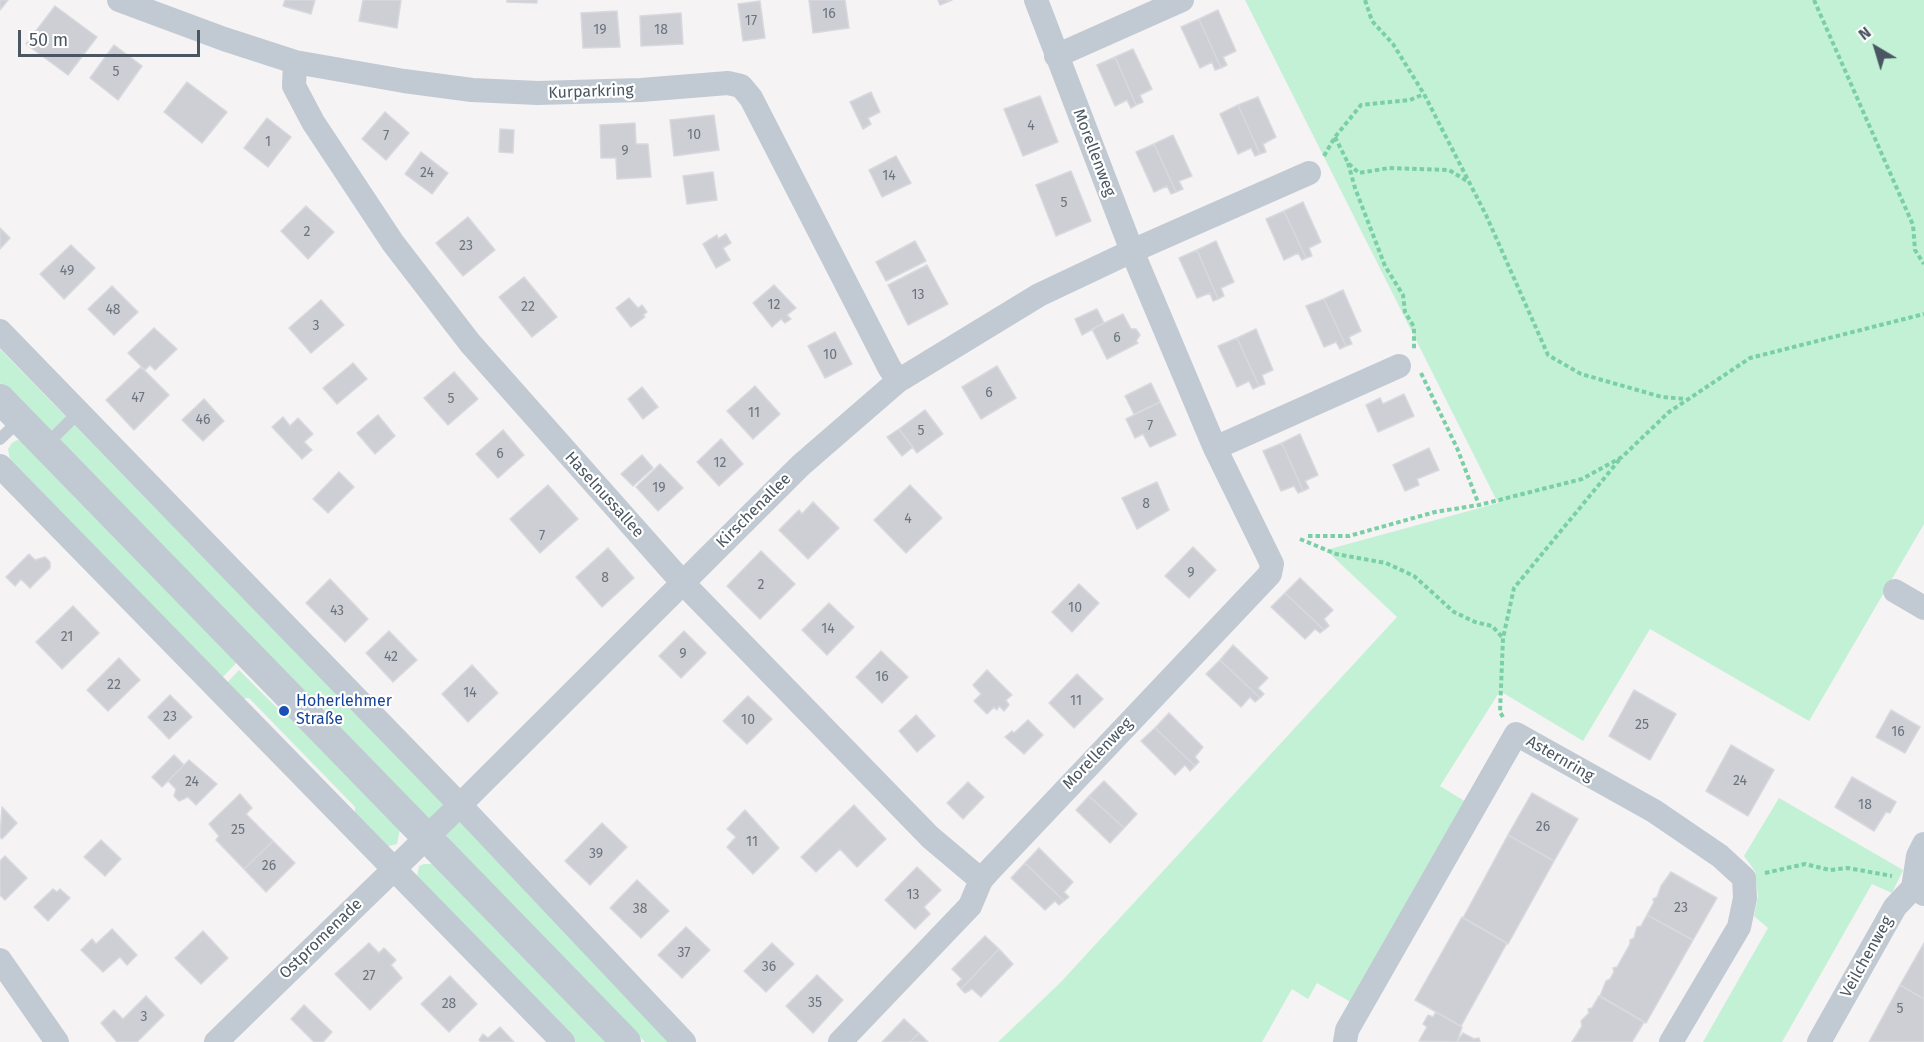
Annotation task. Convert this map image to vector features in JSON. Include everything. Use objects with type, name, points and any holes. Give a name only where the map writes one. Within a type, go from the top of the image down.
[{"type":"street","name":"Kurparkring","points":[[119,0],[224,39],[296,62],[404,81],[513,93],[594,93],[728,83],[741,86],[751,98],[884,358],[898,381]]},
{"type":"street","name":"Morellenweg","points":[[840,1042],[970,906],[981,880],[1270,574],[1272,564],[1215,448],[1132,251],[1035,0]]},
{"type":"street","points":[[1056,56],[1182,0]]},
{"type":"street","name":"Haselnussallee","points":[[296,62],[294,86],[336,158],[393,243],[508,389],[682,582],[930,837],[981,880]]},
{"type":"street","points":[[1132,251],[1309,173]]},
{"type":"street","name":"Kirschenallee","points":[[427,837],[801,465],[898,381],[1039,295],[1132,251]]},
{"type":"street","points":[[0,331],[460,805],[684,1042]]},
{"type":"street","points":[[1215,448],[1411,365]]},
{"type":"street","points":[[7,419],[45,445],[626,1042]]},
{"type":"street","points":[[0,466],[563,1042]]},
{"type":"street","points":[[1895,591],[1924,608]]},
{"type":"street","name":"Asternring","points":[[1345,1042],[1347,1030],[1516,734],[1654,811],[1720,856],[1744,878]]},
{"type":"street","name":"Ostpromenade","points":[[216,1042],[427,837]]},
{"type":"street","points":[[1918,891],[1917,856],[1924,844]]},
{"type":"street","points":[[1671,1042],[1739,927],[1745,898],[1744,878]]},
{"type":"street","name":"Veilchenweg","points":[[1820,1042],[1895,907],[1918,891]]},
{"type":"street","points":[[0,960],[57,1042]]},
{"type":"lane","points":[[45,445],[79,412]]},
{"type":"path","points":[[1365,0],[1372,21],[1393,44],[1424,94],[1486,215],[1548,355],[1581,374],[1662,397],[1688,399]]},
{"type":"path","points":[[1814,0],[1913,225],[1915,250],[1924,264]]},
{"type":"path","points":[[1309,173],[1317,169],[1335,137],[1361,105],[1410,100],[1424,94]]},
{"type":"path","points":[[1335,137],[1348,163],[1355,188],[1385,266],[1403,295],[1405,312],[1414,327],[1411,365],[1457,448],[1479,505]]},
{"type":"path","points":[[1348,163],[1359,173],[1389,168],[1449,170],[1468,182]]},
{"type":"path","points":[[1516,734],[1500,712],[1503,638],[1514,588],[1622,457],[1670,412],[1750,358],[1924,314]]},
{"type":"path","points":[[1308,536],[1349,536],[1435,512],[1479,505],[1582,479],[1622,457]]},
{"type":"path","points":[[1300,538],[1336,554],[1386,563],[1414,576],[1454,612],[1475,622],[1492,626],[1503,638]]},
{"type":"path","points":[[1744,878],[1805,864],[1830,870],[1848,868],[1888,874],[1918,891]]},
{"type":"green space","points":[[1245,0],[1924,0],[1924,524],[1809,721],[1650,629],[1583,741],[1500,691],[1440,786],[1471,805],[1356,1005],[1317,983],[1308,999],[1292,989],[1262,1042],[998,1042],[1060,983],[1397,617],[1326,550],[1498,503]]},
{"type":"green space","points":[[0,349],[501,862],[672,1042],[645,1042],[0,383]]},
{"type":"green space","points":[[17,440],[25,442],[239,660],[220,680],[10,461],[8,449]]},
{"type":"green space","points":[[239,670],[283,714],[286,711],[400,829],[397,844],[385,847],[355,817],[355,807],[249,698],[239,699],[225,685]]},
{"type":"green space","points":[[1779,798],[1903,870],[1892,893],[1872,884],[1782,1042],[1703,1042],[1768,928],[1754,916],[1758,896],[1755,871],[1744,856]]},
{"type":"green space","points":[[432,864],[612,1042],[573,1042],[417,877],[419,866]]},
{"type":"building","points":[[0,0],[8,0],[0,10]]},
{"type":"building","points":[[285,0],[315,0],[311,14],[283,6]]},
{"type":"building","points":[[363,0],[401,0],[397,28],[359,21]]},
{"type":"building","points":[[507,0],[537,0],[537,3],[507,2]]},
{"type":"building","points":[[809,0],[845,0],[849,28],[813,33]]},
{"type":"building","points":[[938,0],[952,0],[940,5]]},
{"type":"building","points":[[760,1],[765,38],[743,41],[738,4]]},
{"type":"building","points":[[55,6],[97,37],[68,75],[26,44]]},
{"type":"building","points":[[1218,10],[1236,51],[1223,57],[1227,65],[1221,68],[1199,19]]},
{"type":"building","points":[[617,11],[620,47],[583,48],[581,13]]},
{"type":"building","points":[[681,13],[683,44],[641,46],[640,16]]},
{"type":"building","points":[[1199,19],[1221,68],[1215,70],[1212,62],[1200,68],[1181,27]]},
{"type":"building","points":[[114,45],[142,66],[118,100],[90,78]]},
{"type":"building","points":[[1133,49],[1152,89],[1140,95],[1143,102],[1136,105],[1115,57]]},
{"type":"building","points":[[1115,57],[1136,105],[1131,108],[1127,100],[1115,106],[1097,65]]},
{"type":"building","points":[[187,82],[227,112],[202,143],[164,112]]},
{"type":"building","points":[[871,92],[880,112],[868,118],[871,124],[863,129],[850,102]]},
{"type":"building","points":[[1040,96],[1058,142],[1023,156],[1004,109]]},
{"type":"building","points":[[1258,97],[1276,137],[1263,144],[1266,152],[1260,154],[1238,105]]},
{"type":"building","points":[[1238,105],[1260,154],[1255,156],[1251,148],[1238,154],[1220,114]]},
{"type":"building","points":[[385,112],[409,133],[386,160],[362,139]]},
{"type":"building","points":[[714,115],[719,150],[674,156],[670,120]]},
{"type":"building","points":[[267,118],[291,137],[268,167],[244,148]]},
{"type":"building","points":[[635,123],[636,144],[648,144],[651,177],[617,179],[616,158],[601,158],[600,125]]},
{"type":"building","points":[[500,129],[514,130],[513,153],[499,152]]},
{"type":"building","points":[[1173,135],[1192,176],[1179,181],[1183,189],[1176,192],[1154,144]]},
{"type":"building","points":[[1154,144],[1176,192],[1171,194],[1167,186],[1154,192],[1136,152]]},
{"type":"building","points":[[421,152],[448,173],[432,194],[405,174]]},
{"type":"building","points":[[896,156],[911,183],[882,197],[869,170]]},
{"type":"building","points":[[1071,171],[1091,221],[1056,236],[1036,185]]},
{"type":"building","points":[[713,172],[717,200],[687,204],[683,176]]},
{"type":"building","points":[[1303,202],[1321,242],[1309,248],[1312,256],[1306,258],[1284,211]]},
{"type":"building","points":[[306,206],[334,232],[308,259],[281,231]]},
{"type":"building","points":[[1284,211],[1306,258],[1302,260],[1298,253],[1284,260],[1266,219]]},
{"type":"building","points":[[468,217],[495,250],[463,276],[436,243]]},
{"type":"building","points":[[0,228],[10,238],[0,249]]},
{"type":"building","points":[[726,234],[731,243],[723,248],[730,260],[716,268],[703,244],[717,235],[718,239]]},
{"type":"building","points":[[915,241],[926,261],[886,281],[876,262]]},
{"type":"building","points":[[1216,241],[1234,282],[1221,288],[1224,296],[1218,299],[1197,250]]},
{"type":"building","points":[[71,245],[95,268],[64,299],[40,274]]},
{"type":"building","points":[[1197,250],[1218,299],[1213,301],[1210,293],[1197,298],[1179,258]]},
{"type":"building","points":[[927,265],[948,304],[908,325],[888,285]]},
{"type":"building","points":[[524,277],[557,317],[532,337],[499,297]]},
{"type":"building","points":[[774,285],[796,308],[787,315],[791,319],[785,323],[781,319],[772,327],[753,303]]},
{"type":"building","points":[[112,286],[138,312],[114,335],[88,309]]},
{"type":"building","points":[[1343,290],[1361,331],[1349,337],[1352,344],[1346,346],[1324,299]]},
{"type":"building","points":[[629,298],[638,308],[642,305],[647,312],[643,315],[645,317],[631,327],[616,308]]},
{"type":"building","points":[[1324,299],[1346,346],[1340,349],[1336,342],[1324,347],[1306,306]]},
{"type":"building","points":[[321,300],[344,325],[311,353],[289,328]]},
{"type":"building","points":[[1097,309],[1104,323],[1082,335],[1075,319]]},
{"type":"building","points":[[1123,314],[1131,329],[1136,329],[1140,335],[1136,341],[1138,343],[1107,359],[1092,329]]},
{"type":"building","points":[[154,328],[177,349],[155,370],[150,365],[145,370],[128,353]]},
{"type":"building","points":[[1256,329],[1273,370],[1262,375],[1265,384],[1259,386],[1237,338]]},
{"type":"building","points":[[835,332],[852,364],[825,378],[808,346]]},
{"type":"building","points":[[1237,338],[1259,386],[1253,389],[1249,381],[1237,387],[1218,346]]},
{"type":"building","points":[[353,363],[367,379],[337,404],[323,388]]},
{"type":"building","points":[[997,366],[1016,398],[981,419],[962,387]]},
{"type":"building","points":[[141,367],[169,395],[134,430],[106,400]]},
{"type":"building","points":[[454,372],[478,399],[448,425],[424,398]]},
{"type":"building","points":[[1151,383],[1160,402],[1134,414],[1125,396]]},
{"type":"building","points":[[755,386],[780,414],[753,439],[727,411]]},
{"type":"building","points":[[642,387],[658,407],[643,419],[628,399]]},
{"type":"building","points":[[1404,394],[1414,416],[1378,432],[1366,405],[1380,398],[1383,404]]},
{"type":"building","points":[[204,399],[224,421],[203,441],[182,420]]},
{"type":"building","points":[[1160,402],[1176,435],[1150,447],[1143,434],[1135,438],[1126,419]]},
{"type":"building","points":[[925,410],[943,434],[917,453],[899,429]]},
{"type":"building","points":[[378,415],[395,436],[375,454],[357,433]]},
{"type":"building","points":[[283,417],[290,426],[298,418],[313,434],[304,442],[312,450],[302,459],[272,427]]},
{"type":"building","points":[[899,429],[913,447],[902,456],[887,437]]},
{"type":"building","points":[[503,430],[524,455],[498,478],[476,454]]},
{"type":"building","points":[[1300,434],[1318,475],[1305,481],[1309,488],[1303,491],[1282,443]]},
{"type":"building","points":[[721,439],[743,464],[719,486],[697,462]]},
{"type":"building","points":[[1282,443],[1303,491],[1298,493],[1294,486],[1281,491],[1263,451]]},
{"type":"building","points":[[1429,448],[1439,470],[1417,479],[1419,485],[1405,491],[1393,465]]},
{"type":"building","points":[[642,455],[653,468],[633,486],[621,474]]},
{"type":"building","points":[[660,464],[683,488],[658,511],[636,487]]},
{"type":"building","points":[[339,472],[354,487],[328,513],[313,499]]},
{"type":"building","points":[[1157,482],[1169,510],[1137,529],[1122,498]]},
{"type":"building","points":[[548,485],[578,519],[540,553],[510,519]]},
{"type":"building","points":[[910,485],[942,518],[906,553],[874,520]]},
{"type":"building","points":[[813,502],[839,528],[808,559],[779,530],[799,510],[802,514]]},
{"type":"building","points":[[1193,547],[1216,570],[1189,598],[1165,576]]},
{"type":"building","points":[[608,548],[634,578],[602,607],[576,577]]},
{"type":"building","points":[[761,551],[795,584],[760,619],[727,586]]},
{"type":"building","points":[[29,554],[35,560],[45,557],[50,562],[50,568],[30,588],[21,579],[15,586],[6,577]]},
{"type":"building","points":[[1300,578],[1333,610],[1324,619],[1329,626],[1324,630],[1285,593]]},
{"type":"building","points":[[330,579],[368,619],[345,642],[306,603]]},
{"type":"building","points":[[1079,584],[1099,603],[1072,632],[1052,612]]},
{"type":"building","points":[[1285,593],[1324,630],[1320,633],[1315,629],[1305,639],[1271,607]]},
{"type":"building","points":[[829,603],[854,627],[827,655],[802,630]]},
{"type":"building","points":[[73,606],[99,633],[62,669],[36,642]]},
{"type":"building","points":[[389,631],[417,660],[393,682],[366,653]]},
{"type":"building","points":[[684,631],[706,653],[681,678],[659,656]]},
{"type":"building","points":[[1233,645],[1268,678],[1258,688],[1264,694],[1260,698],[1220,660]]},
{"type":"building","points":[[881,651],[908,677],[882,703],[856,677]]},
{"type":"building","points":[[119,658],[140,680],[108,711],[87,690]]},
{"type":"building","points":[[1220,660],[1260,698],[1255,702],[1250,697],[1241,707],[1206,674]]},
{"type":"building","points":[[472,665],[498,693],[468,722],[442,694]]},
{"type":"building","points":[[987,670],[1012,695],[1006,700],[1009,705],[1004,711],[999,706],[997,710],[994,707],[987,714],[974,701],[981,694],[973,685]]},
{"type":"building","points":[[1077,674],[1103,699],[1074,728],[1049,703]]},
{"type":"building","points":[[1634,690],[1676,714],[1650,760],[1609,736]]},
{"type":"building","points":[[170,695],[192,717],[169,739],[148,717]]},
{"type":"building","points":[[748,696],[772,719],[747,744],[723,721]]},
{"type":"building","points":[[1891,710],[1920,727],[1905,753],[1876,737]]},
{"type":"building","points":[[1169,713],[1203,747],[1195,757],[1199,762],[1195,766],[1155,728]]},
{"type":"building","points":[[916,715],[935,736],[917,752],[899,731]]},
{"type":"building","points":[[1028,720],[1043,735],[1024,754],[1005,737],[1012,731],[1014,733]]},
{"type":"building","points":[[1155,728],[1195,766],[1190,771],[1185,765],[1175,775],[1141,741]]},
{"type":"building","points":[[1731,745],[1774,770],[1748,816],[1706,791]]},
{"type":"building","points":[[174,755],[184,765],[162,787],[152,777]]},
{"type":"building","points":[[189,760],[217,784],[196,805],[188,797],[179,801],[174,796],[176,789],[168,781]]},
{"type":"building","points":[[1852,777],[1896,802],[1890,813],[1886,812],[1874,831],[1835,807]]},
{"type":"building","points":[[1104,781],[1137,814],[1124,828],[1089,796]]},
{"type":"building","points":[[968,782],[984,797],[963,819],[947,803]]},
{"type":"building","points":[[1532,793],[1578,819],[1554,861],[1508,835]]},
{"type":"building","points":[[240,794],[252,808],[246,814],[273,841],[244,869],[216,840],[219,836],[209,824]]},
{"type":"building","points":[[1089,796],[1124,828],[1110,843],[1076,810]]},
{"type":"building","points":[[854,805],[886,839],[857,867],[840,849],[816,872],[801,857]]},
{"type":"building","points":[[2,807],[17,823],[2,839],[0,837]]},
{"type":"building","points":[[745,810],[779,848],[753,874],[727,847],[736,837],[727,829]]},
{"type":"building","points":[[602,823],[627,847],[590,885],[565,861]]},
{"type":"building","points":[[1508,835],[1554,861],[1508,944],[1463,918]]},
{"type":"building","points":[[101,840],[121,859],[105,876],[84,857]]},
{"type":"building","points":[[273,841],[295,863],[266,892],[244,869]]},
{"type":"building","points":[[1039,848],[1073,882],[1064,892],[1069,897],[1064,901],[1025,863]]},
{"type":"building","points":[[5,856],[27,878],[5,900],[0,895],[0,861]]},
{"type":"building","points":[[1025,863],[1064,901],[1059,905],[1055,901],[1045,910],[1011,878]]},
{"type":"building","points":[[917,867],[941,890],[924,907],[930,914],[915,929],[885,900]]},
{"type":"building","points":[[1671,872],[1717,898],[1693,940],[1647,915],[1654,902],[1653,899],[1657,897],[1661,886]]},
{"type":"building","points":[[637,880],[669,911],[641,938],[610,908]]},
{"type":"building","points":[[53,889],[57,892],[60,889],[70,898],[48,921],[34,907]]},
{"type":"building","points":[[1647,915],[1693,940],[1646,1023],[1600,996],[1606,981],[1614,972],[1613,968],[1617,967],[1630,940],[1634,938],[1637,927],[1641,926]]},
{"type":"building","points":[[1462,917],[1507,943],[1461,1026],[1415,1000]]},
{"type":"building","points":[[686,927],[710,950],[682,978],[658,955]]},
{"type":"building","points":[[112,929],[137,955],[127,965],[120,957],[103,972],[81,950],[92,939],[96,944]]},
{"type":"building","points":[[203,931],[228,958],[201,984],[175,958]]},
{"type":"building","points":[[985,936],[999,949],[961,989],[957,984],[962,979],[952,969]]},
{"type":"building","points":[[369,943],[379,953],[384,948],[396,960],[391,965],[402,978],[370,1010],[335,974]]},
{"type":"building","points":[[772,943],[794,964],[766,992],[744,971]]},
{"type":"building","points":[[1924,943],[1924,999],[1900,985]]},
{"type":"building","points":[[999,949],[1013,964],[981,997],[972,989],[965,993],[961,989]]},
{"type":"building","points":[[817,975],[843,1000],[813,1033],[786,1006]]},
{"type":"building","points":[[450,976],[477,1004],[449,1032],[421,1004]]},
{"type":"building","points":[[1900,985],[1924,999],[1924,1042],[1869,1042]]},
{"type":"building","points":[[146,996],[164,1015],[137,1042],[117,1042],[101,1023],[114,1010],[123,1019]]},
{"type":"building","points":[[1599,996],[1644,1022],[1632,1042],[1572,1042],[1582,1026],[1581,1021],[1589,1013],[1588,1009],[1592,1008]]},
{"type":"building","points":[[304,1005],[332,1032],[323,1042],[314,1042],[291,1019]]},
{"type":"building","points":[[1436,1012],[1462,1027],[1457,1042],[1419,1041],[1427,1027],[1423,1024],[1428,1015],[1433,1017]]},
{"type":"building","points":[[904,1019],[919,1033],[910,1042],[882,1042]]},
{"type":"building","points":[[500,1027],[514,1042],[481,1042],[479,1040],[483,1034],[488,1038]]},
{"type":"building","points":[[919,1033],[928,1042],[910,1042]]},
{"type":"building","points":[[1463,1033],[1474,1039],[1479,1038],[1480,1042],[1457,1042]]},
{"type":"place","name":"Hoherlehmer Straße","points":[[284,711]]}]
